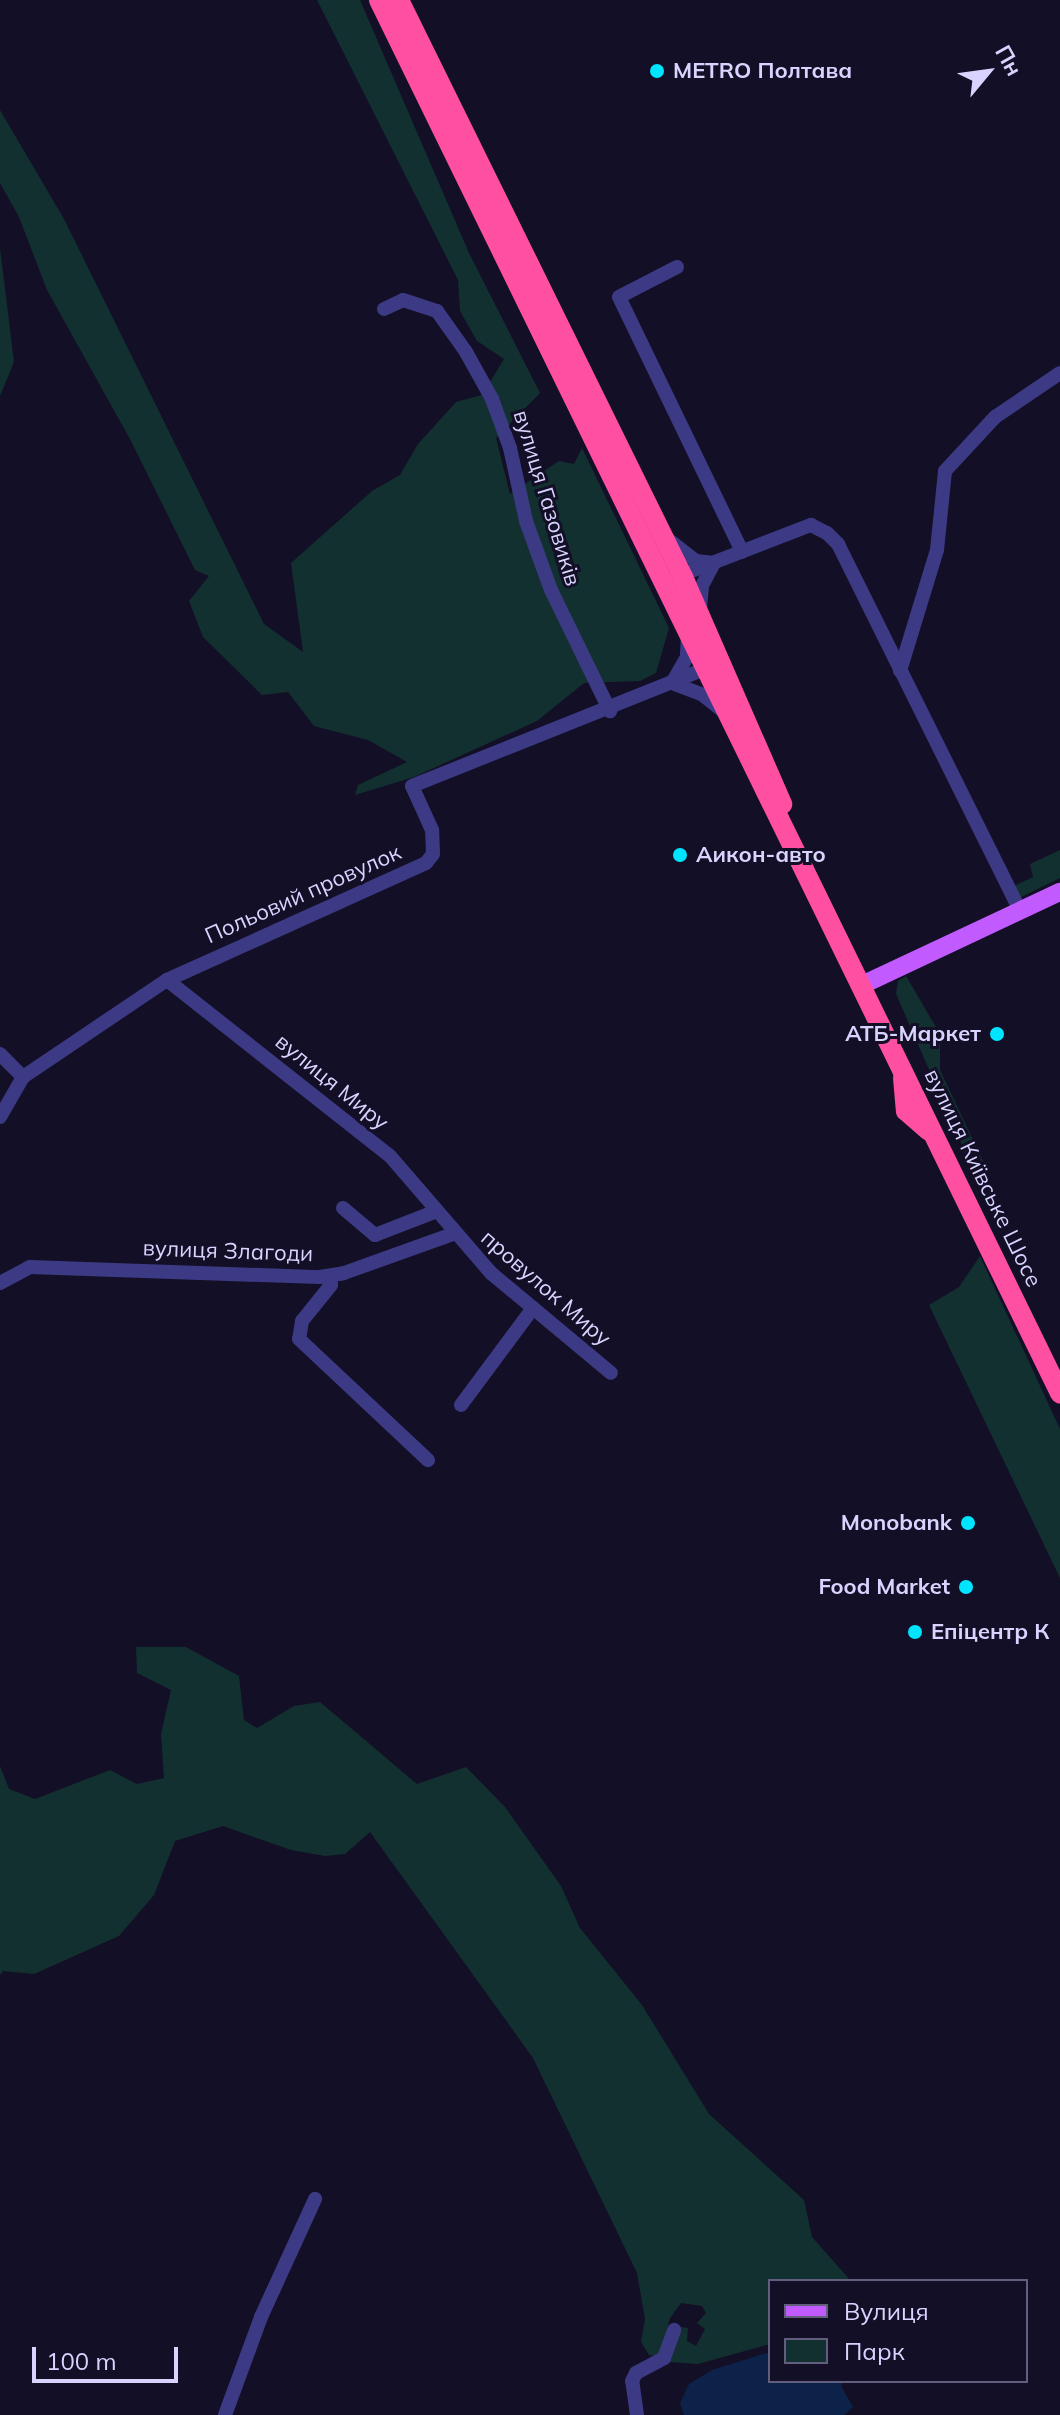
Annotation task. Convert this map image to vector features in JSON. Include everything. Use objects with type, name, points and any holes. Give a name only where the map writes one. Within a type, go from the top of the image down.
[{"type":"highway","points":[[379,0],[704,669],[732,707]]},
{"type":"highway","points":[[399,0],[700,612],[732,707]]},
{"type":"highway","name":"вулиця Київське Шосе","points":[[732,707],[898,1058],[906,1111],[941,1148],[1060,1393]]},
{"type":"main road","points":[[862,985],[1060,892]]},
{"type":"street","points":[[677,267],[619,297],[742,552]]},
{"type":"street","name":"вулиця Газовиків","points":[[384,309],[403,300],[437,311],[466,352],[492,399],[510,448],[526,521],[551,590],[610,711]]},
{"type":"street","points":[[900,671],[937,550],[945,471],[995,417],[1060,373]]},
{"type":"street","points":[[657,567],[683,577],[811,525],[827,533],[838,544],[1020,911]]},
{"type":"street","points":[[661,531],[685,554],[714,563]]},
{"type":"street","points":[[700,612],[702,586],[714,563]]},
{"type":"street","points":[[674,604],[683,577]]},
{"type":"street","points":[[688,635],[687,657],[672,683],[732,707]]},
{"type":"street","points":[[704,669],[710,636]]},
{"type":"street","name":"Польовий провулок","points":[[0,1117],[21,1082],[167,980],[426,863],[433,854],[432,830],[412,786],[610,711],[704,669]]},
{"type":"street","name":"вулиця Миру","points":[[167,980],[390,1156],[453,1234]]},
{"type":"street","points":[[0,1054],[21,1082]]},
{"type":"street","points":[[343,1208],[375,1235],[437,1211]]},
{"type":"street","name":"вулиця Злагоди","points":[[0,1283],[30,1267],[329,1276],[453,1234]]},
{"type":"street","name":"провулок Миру","points":[[453,1234],[533,1308],[611,1373]]},
{"type":"street","points":[[329,1276],[331,1285],[302,1321],[299,1339],[428,1460]]},
{"type":"street","points":[[461,1405],[533,1308]]},
{"type":"street","points":[[225,2415],[261,2317],[315,2199]]},
{"type":"street","points":[[637,2415],[632,2381],[664,2358],[674,2330]]},
{"type":"green space","points":[[317,0],[360,0],[469,253],[540,393],[496,438],[510,494],[559,461],[574,464],[582,448],[669,628],[656,673],[640,681],[584,683],[537,721],[414,777],[355,795],[358,785],[407,762],[368,740],[314,726],[288,692],[262,695],[203,637],[189,601],[209,576],[195,570],[131,441],[47,290],[19,217],[0,183],[0,110],[64,219],[264,624],[303,652],[291,563],[372,491],[400,475],[418,444],[456,402],[482,395],[504,359],[477,341],[460,311],[458,280]]},
{"type":"green space","points":[[0,248],[14,362],[0,396]]},
{"type":"green space","points":[[1060,850],[1060,878],[1019,898],[1014,886],[1033,877],[1030,864]]},
{"type":"green space","points":[[906,976],[940,1034],[940,1070],[984,1163],[979,1172],[972,1168],[896,994],[898,981]]},
{"type":"green space","points":[[980,1256],[1060,1429],[1060,1578],[929,1305],[959,1287]]},
{"type":"green space","points":[[136,1647],[186,1647],[239,1676],[244,1720],[257,1728],[294,1706],[320,1702],[417,1784],[466,1767],[505,1807],[561,1886],[580,1928],[642,2005],[709,2114],[804,2200],[812,2237],[849,2279],[768,2279],[768,2345],[698,2364],[668,2362],[681,2327],[688,2328],[687,2341],[696,2346],[705,2329],[697,2323],[706,2313],[702,2306],[681,2303],[670,2318],[660,2357],[649,2355],[641,2342],[645,2319],[637,2273],[533,2058],[370,1832],[345,1854],[325,1856],[291,1850],[223,1826],[175,1841],[154,1895],[119,1936],[34,1974],[3,1971],[0,1975],[0,1766],[9,1789],[35,1799],[110,1770],[137,1784],[164,1778],[161,1734],[171,1690],[137,1673]]},
{"type":"water","points":[[768,2353],[768,2383],[842,2383],[853,2407],[844,2415],[684,2415],[680,2403],[689,2384],[712,2370]]},
{"type":"place","name":"METRO Полтава","points":[[657,71]]},
{"type":"place","name":"Аикон-авто","points":[[680,855]]},
{"type":"place","name":"АТБ-Маркет","points":[[997,1034]]},
{"type":"place","name":"Monobank","points":[[968,1523]]},
{"type":"place","name":"Food Market","points":[[966,1587]]},
{"type":"place","name":"Епіцентр К","points":[[915,1632]]}]
